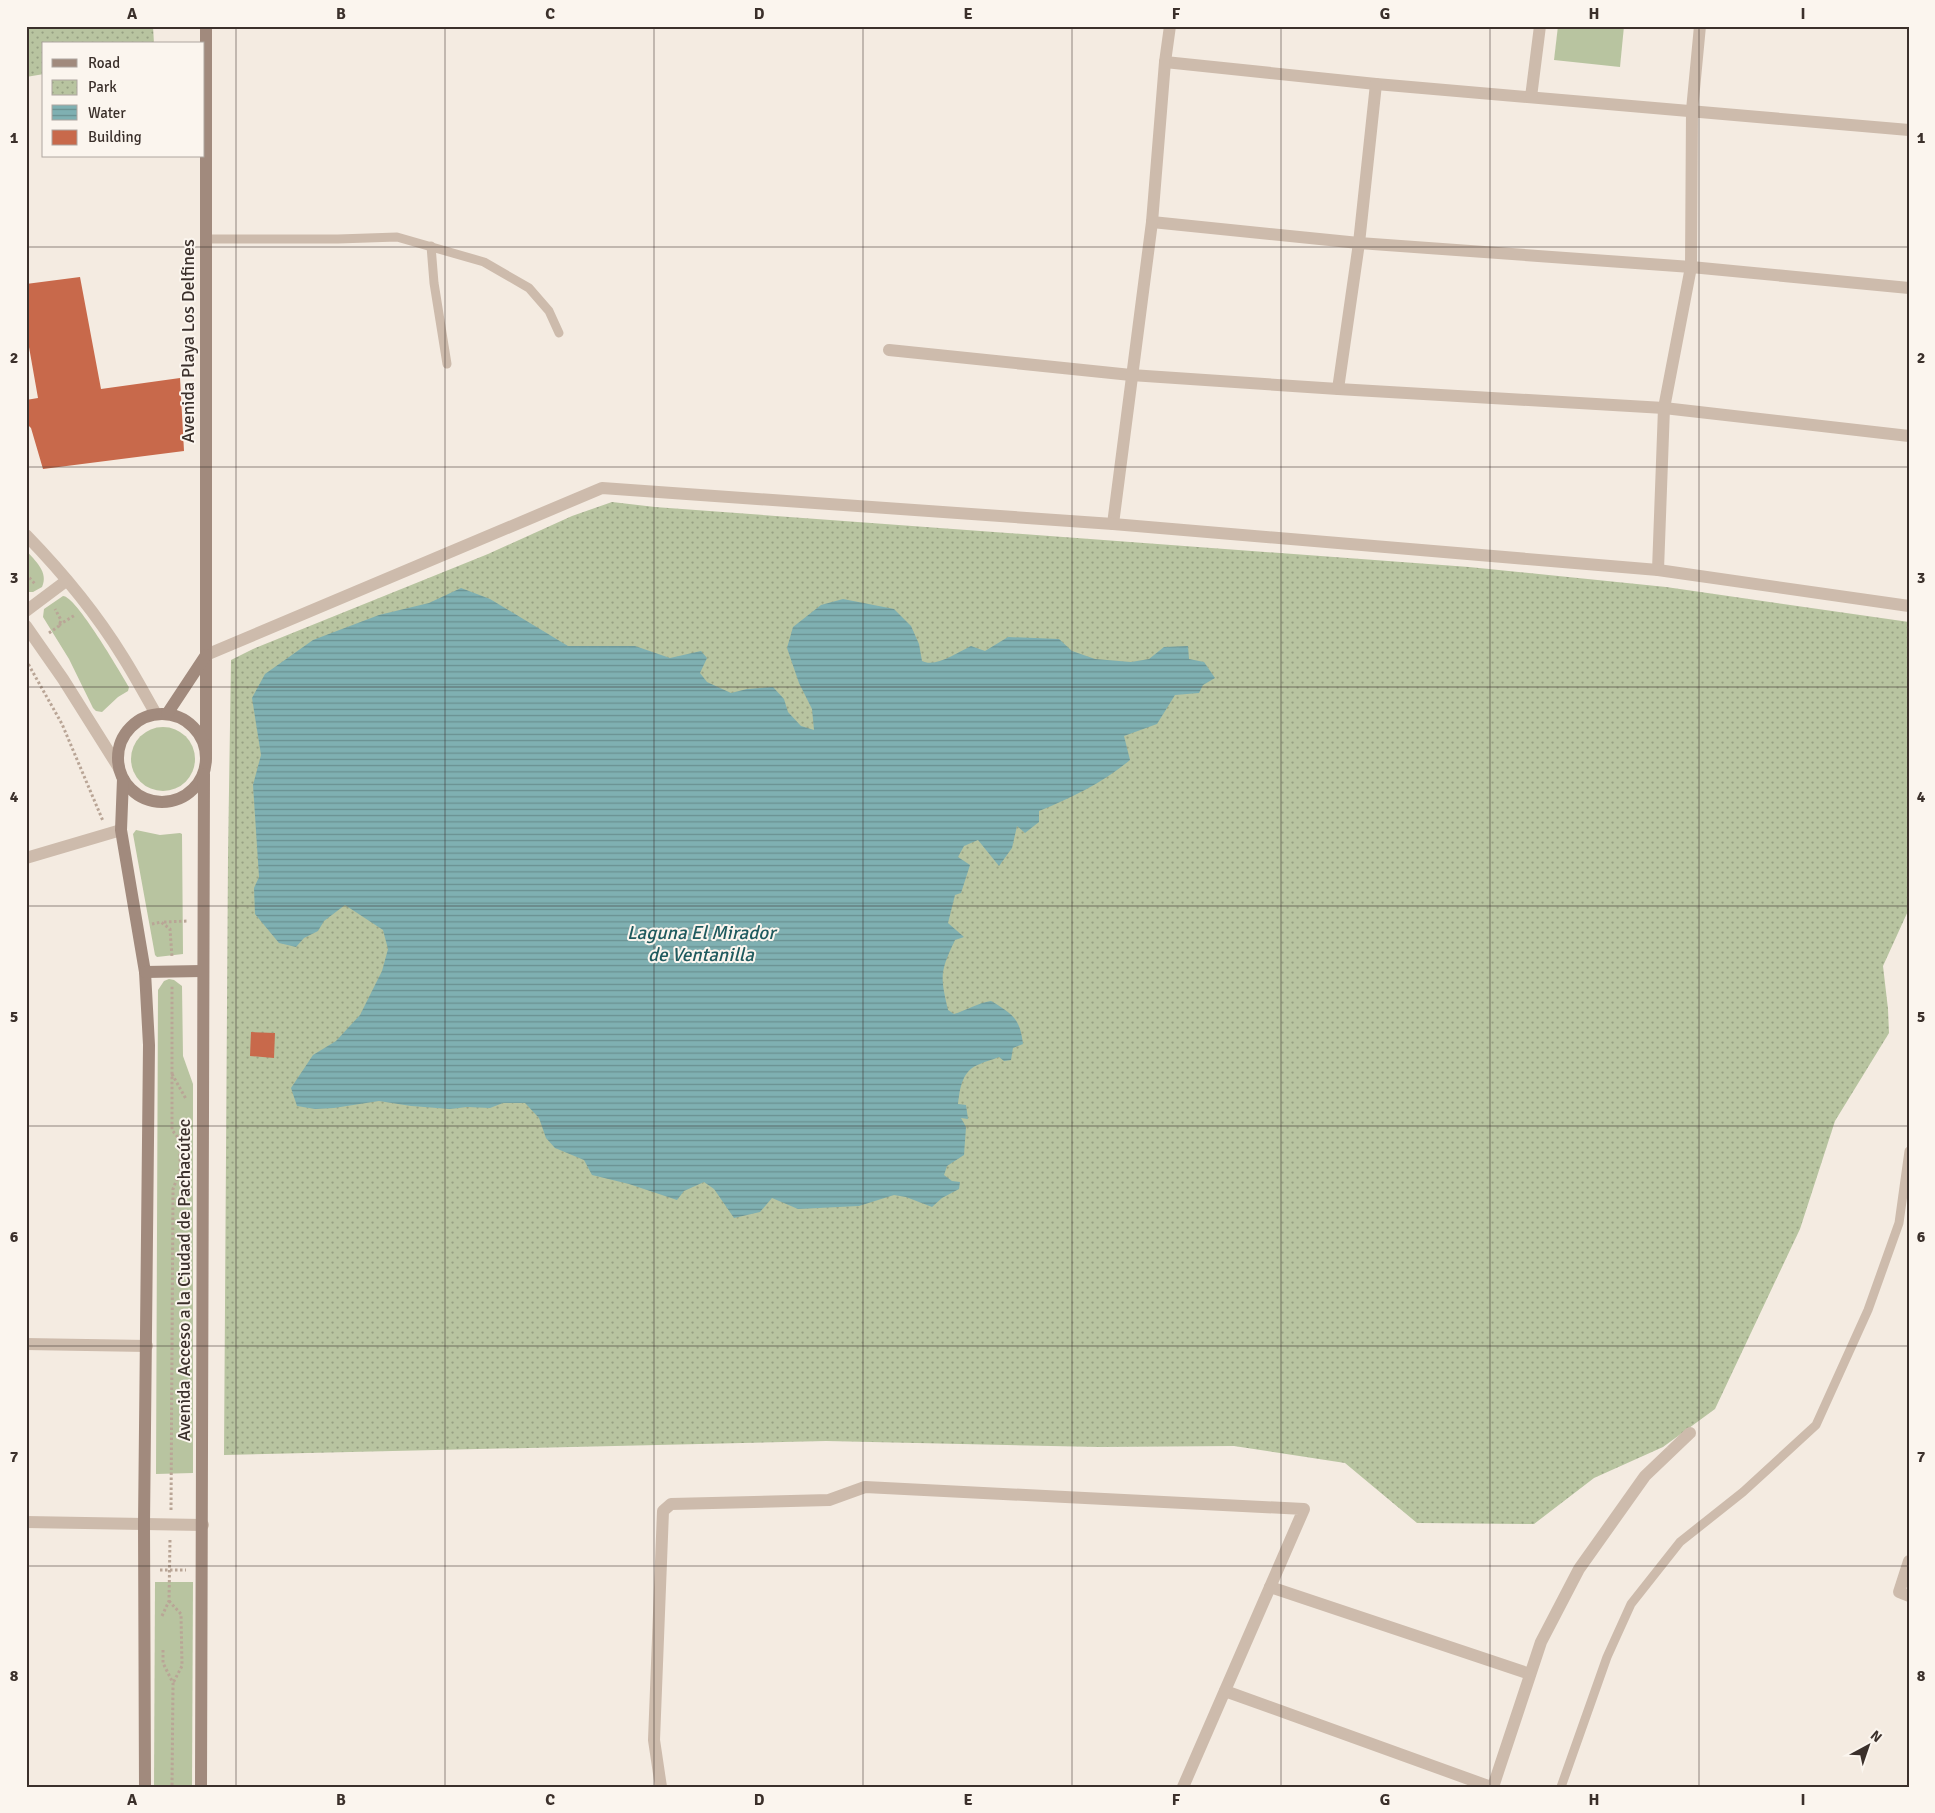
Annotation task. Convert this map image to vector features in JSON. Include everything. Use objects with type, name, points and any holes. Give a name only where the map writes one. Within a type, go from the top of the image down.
[{"type":"main road","name":"Avenida Playa Los Delfines","points":[[206,26],[206,757]]},
{"type":"main road","points":[[161,714],[206,655]]},
{"type":"main road","points":[[161,714],[179,717],[190,723],[199,733],[204,744],[206,757],[204,774],[196,786],[186,795],[172,801],[158,802],[144,798],[132,790],[121,773],[118,753],[122,739],[130,727],[142,718],[161,714]]},
{"type":"main road","name":"Avenida Acceso a la Ciudad de Pachacútec","points":[[121,773],[121,830],[145,972],[149,1045],[144,1524],[145,1787]]},
{"type":"main road","name":"Avenida Acceso a la Ciudad de Pachacútec","points":[[201,1787],[203,1570],[201,1356],[202,922],[204,774]]},
{"type":"main road","points":[[145,972],[202,971]]},
{"type":"street","points":[[1113,524],[1152,222],[1165,62],[1170,26]]},
{"type":"street","points":[[1531,97],[1540,26]]},
{"type":"street","points":[[1658,570],[1664,408],[1691,266],[1692,110],[1700,26]]},
{"type":"street","points":[[1165,62],[1376,84],[1909,130]]},
{"type":"street","points":[[1338,390],[1360,243],[1376,84]]},
{"type":"street","points":[[1152,222],[1360,243],[1691,266],[1909,288]]},
{"type":"street","points":[[889,350],[1131,375],[1338,390],[1664,408],[1909,436]]},
{"type":"street","points":[[206,655],[602,488],[1113,524],[1658,570],[1909,606]]},
{"type":"street","points":[[26,535],[92,612],[161,714]]},
{"type":"street","points":[[26,611],[66,581]]},
{"type":"street","points":[[26,626],[63,679],[121,773]]},
{"type":"street","points":[[26,858],[121,830]]},
{"type":"street","points":[[26,1344],[147,1346]]},
{"type":"street","points":[[1225,1691],[1492,1787],[1541,1642],[1579,1569],[1645,1476],[1690,1433]]},
{"type":"street","points":[[661,1787],[654,1740],[663,1511],[671,1504],[829,1500],[864,1487],[1304,1509],[1183,1787]]},
{"type":"street","points":[[26,1522],[203,1525]]},
{"type":"street","points":[[1909,1561],[1899,1592],[1909,1596]]},
{"type":"street","points":[[1270,1587],[1530,1674]]},
{"type":"lane","points":[[206,239],[289,240],[397,236],[484,262],[529,288],[548,311],[558,332]]},
{"type":"lane","points":[[431,246],[434,283],[447,364]]},
{"type":"lane","points":[[1561,1787],[1606,1657],[1632,1604],[1680,1542],[1742,1492],[1816,1425],[1868,1310],[1899,1223],[1909,1151]]},
{"type":"path","points":[[26,660],[62,724],[103,819],[106,835]]},
{"type":"path","points":[[161,922],[170,929],[172,971],[172,1130],[180,1140]]},
{"type":"path","points":[[137,926],[161,922],[202,922]]},
{"type":"path","points":[[172,1073],[186,1098],[186,1106]]},
{"type":"path","points":[[162,1624],[162,1615],[169,1601],[170,1570],[173,1189],[180,1172],[180,1140],[186,1130],[186,1122]]},
{"type":"path","points":[[144,1570],[203,1570]]},
{"type":"path","points":[[169,1601],[181,1614],[182,1666],[173,1683]]},
{"type":"path","points":[[162,1644],[163,1663],[173,1683],[172,1787]]},
{"type":"green space","points":[[26,26],[153,26],[154,42],[42,42],[42,74],[26,77]]},
{"type":"green space","points":[[1558,26],[1624,26],[1620,67],[1554,60]]},
{"type":"green space","points":[[612,502],[655,507],[1469,567],[1666,587],[1909,622],[1908,911],[1883,966],[1889,1033],[1835,1121],[1800,1229],[1715,1409],[1663,1447],[1594,1478],[1534,1524],[1417,1523],[1345,1463],[1234,1446],[1099,1447],[826,1441],[224,1455],[231,660],[253,649],[488,554],[572,516]]},
{"type":"green space","points":[[26,550],[40,567],[44,576],[42,587],[33,592],[26,592]]},
{"type":"green space","points":[[63,596],[78,608],[129,687],[128,691],[118,697],[102,712],[96,711],[93,708],[69,659],[43,617],[44,609]]},
{"type":"green space","points":[[163,727],[175,729],[186,736],[193,747],[195,759],[193,771],[186,782],[175,789],[163,791],[151,789],[140,782],[133,771],[131,759],[133,747],[140,736],[151,729]]},
{"type":"green space","points":[[136,830],[160,835],[182,834],[183,954],[157,957],[155,955],[133,834]]},
{"type":"green space","points":[[169,979],[182,986],[183,1056],[193,1084],[193,1473],[156,1474],[158,990],[164,981]]},
{"type":"green space","points":[[155,1582],[193,1582],[192,1787],[154,1787]]},
{"type":"water","name":"Laguna El Mirador de Ventanilla","points":[[461,588],[490,599],[568,646],[635,646],[670,658],[701,651],[707,658],[700,673],[707,682],[731,693],[747,689],[773,687],[784,699],[788,712],[801,726],[814,730],[812,709],[799,683],[787,648],[793,627],[821,605],[843,599],[894,609],[911,626],[919,644],[922,661],[928,663],[940,661],[971,646],[985,651],[1008,637],[1059,639],[1072,651],[1095,659],[1131,662],[1149,659],[1164,647],[1188,646],[1189,659],[1204,662],[1215,678],[1203,685],[1199,693],[1175,695],[1157,724],[1124,736],[1130,760],[1120,768],[1087,789],[1039,811],[1039,822],[1025,833],[1017,826],[1012,848],[999,866],[978,840],[964,846],[958,857],[970,865],[961,893],[955,895],[948,923],[964,937],[955,940],[944,967],[943,981],[948,1010],[954,1014],[991,1001],[1014,1018],[1020,1029],[1023,1044],[1013,1048],[1011,1060],[1004,1061],[999,1057],[982,1063],[969,1071],[963,1080],[958,1104],[966,1105],[968,1119],[961,1118],[966,1127],[964,1155],[947,1166],[944,1175],[952,1181],[960,1182],[959,1189],[942,1198],[932,1207],[906,1197],[894,1195],[859,1206],[798,1209],[772,1198],[760,1212],[734,1218],[714,1189],[704,1182],[684,1191],[677,1200],[629,1184],[592,1175],[584,1160],[555,1148],[546,1138],[539,1118],[525,1103],[503,1103],[490,1108],[467,1107],[450,1109],[379,1101],[334,1108],[315,1109],[297,1106],[291,1088],[313,1055],[336,1041],[360,1015],[382,971],[388,949],[383,930],[345,905],[324,921],[318,931],[304,938],[296,947],[279,943],[255,914],[254,888],[259,877],[253,785],[261,755],[252,698],[265,674],[313,640],[379,615],[429,603]]},
{"type":"building","points":[[80,277],[101,389],[180,378],[184,451],[43,469],[31,428],[26,423],[26,400],[38,398],[26,330],[26,284]]},
{"type":"building","points":[[251,1032],[275,1033],[274,1058],[250,1056]]}]
